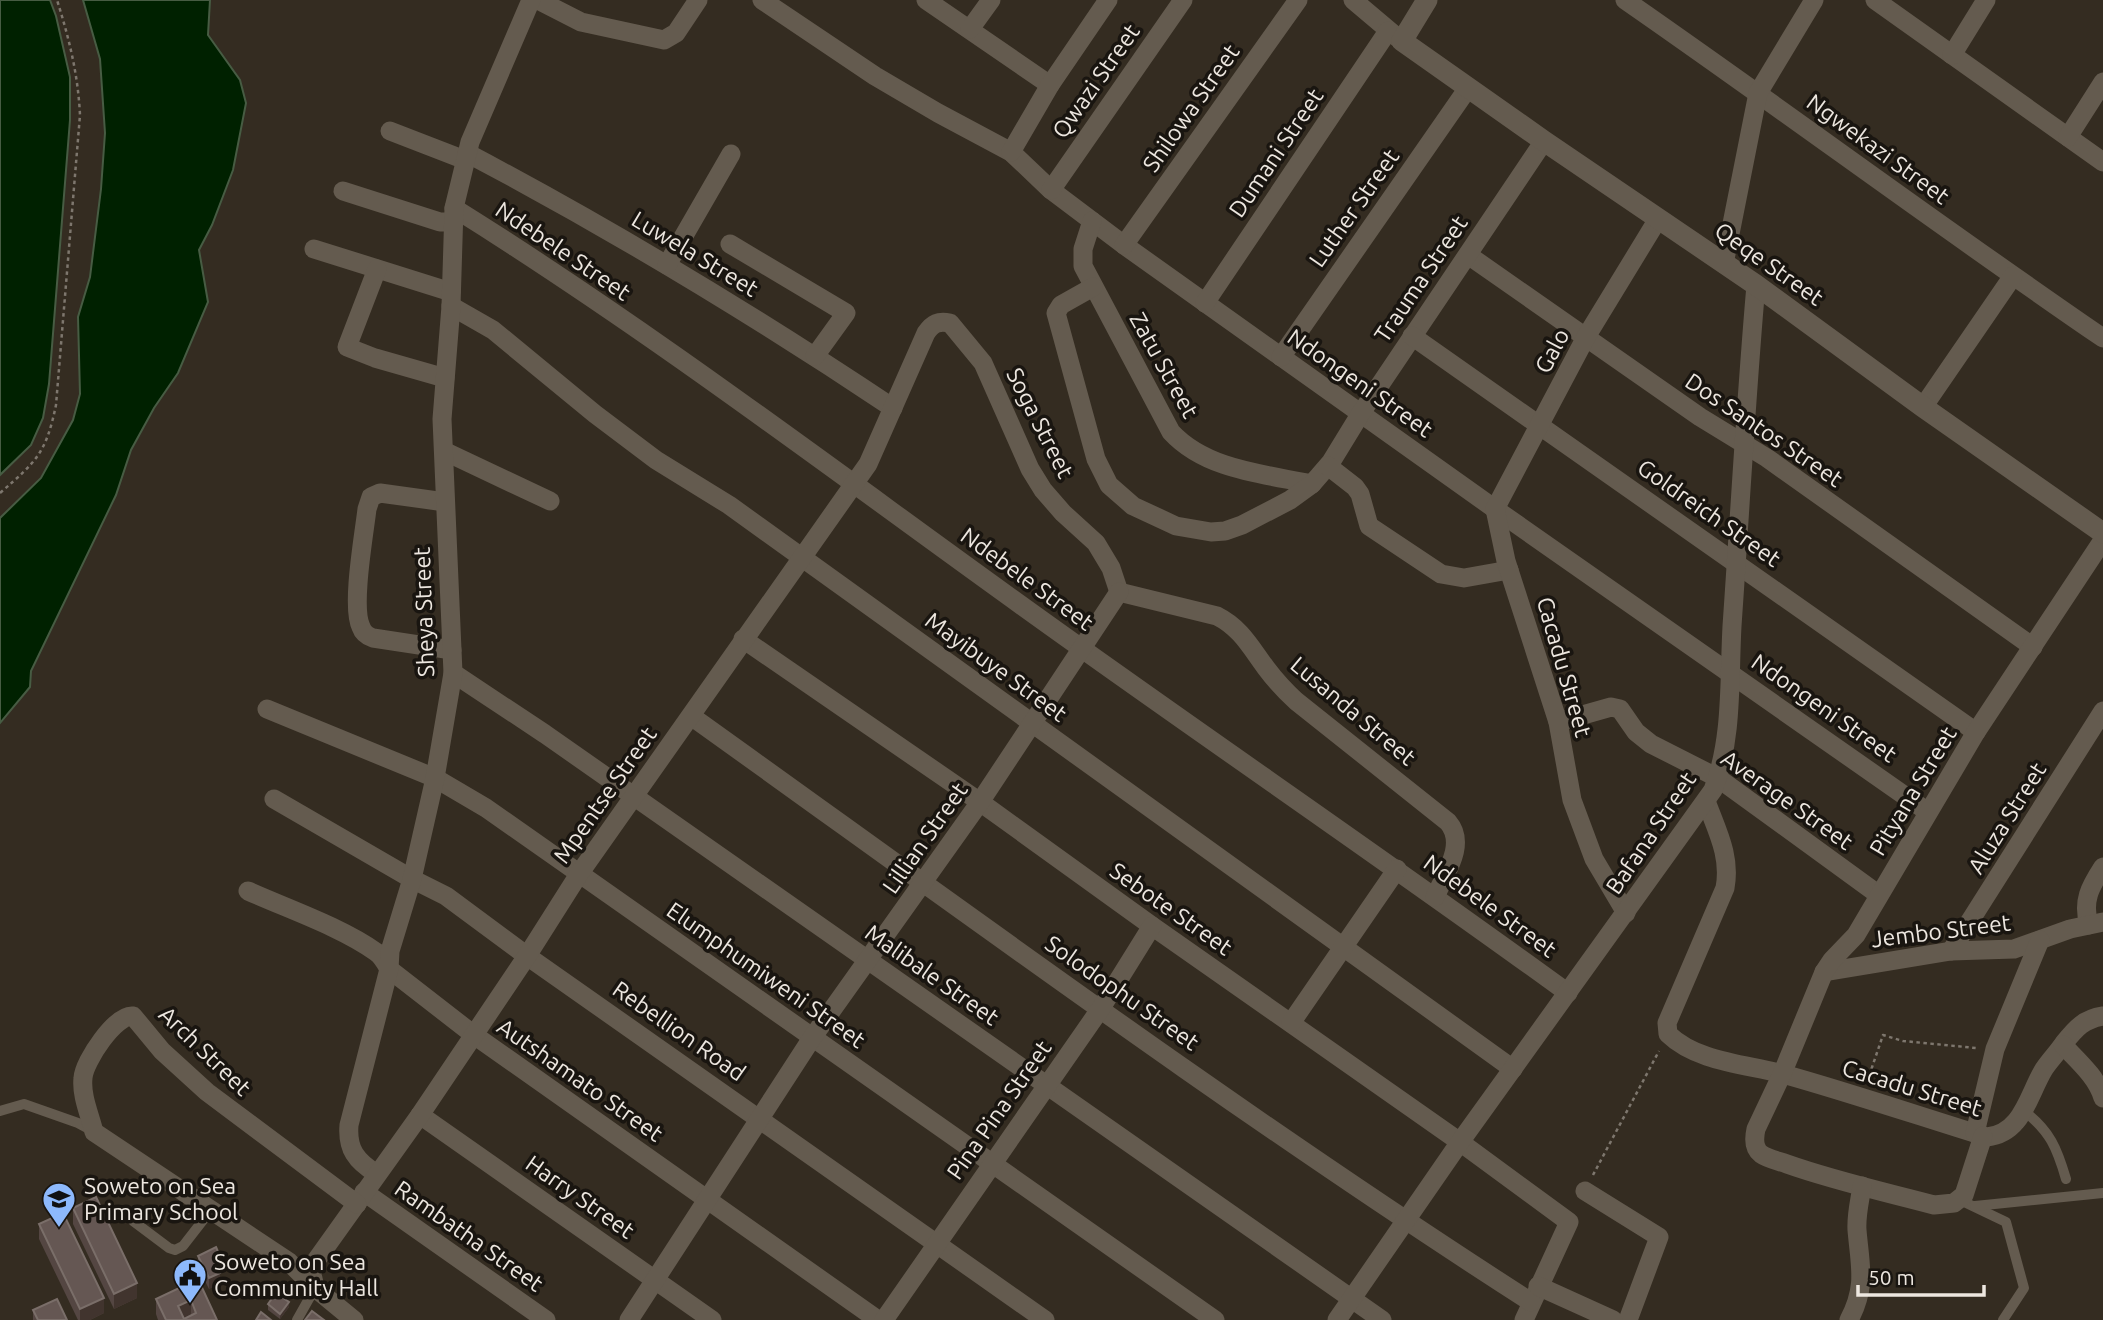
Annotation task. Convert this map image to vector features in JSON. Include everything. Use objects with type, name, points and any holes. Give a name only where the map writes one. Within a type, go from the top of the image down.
[{"type":"street","points":[[466,157],[478,120],[531,0]]},
{"type":"street","points":[[538,0],[581,22],[664,40],[677,33],[698,0]]},
{"type":"street","name":"Ndongeni Street","points":[[762,0],[875,76],[1011,152],[1051,190],[1124,245],[1928,812]]},
{"type":"street","points":[[926,0],[1050,85]]},
{"type":"street","points":[[970,29],[990,0]]},
{"type":"street","points":[[1011,152],[1050,85],[1108,0]]},
{"type":"street","name":"Qwazi Street","points":[[1051,190],[1182,0]]},
{"type":"street","name":"Shilowa Street","points":[[1124,245],[1298,0]]},
{"type":"street","points":[[1353,0],[1395,36],[1427,0]]},
{"type":"street","name":"Ngwekazi Street","points":[[1625,0],[2103,338]]},
{"type":"street","points":[[1724,264],[1758,93],[1814,0]]},
{"type":"street","points":[[1875,0],[2103,162]]},
{"type":"street","points":[[1952,55],[1986,0]]},
{"type":"street","name":"Qeqe Street","points":[[1395,36],[1756,285],[1923,407],[2103,533]]},
{"type":"street","name":"Dumani Street","points":[[1205,303],[1395,36]]},
{"type":"street","points":[[2068,137],[2103,82]]},
{"type":"street","name":"Luther Street","points":[[1281,357],[1468,88]]},
{"type":"street","name":"Luwela Street","points":[[390,131],[466,157],[553,199],[667,265],[815,356],[893,408]]},
{"type":"street","name":"Trauma Street","points":[[1093,287],[1058,308],[1057,318],[1096,459],[1109,485],[1133,506],[1176,526],[1210,532],[1225,531],[1242,525],[1290,499],[1312,484],[1328,466],[1544,141]]},
{"type":"street","points":[[667,265],[731,155]]},
{"type":"street","name":"Sheya Street","points":[[377,1174],[357,1160],[348,1135],[389,969],[390,951],[412,878],[435,778],[453,673],[442,402],[451,299],[454,215],[466,157]]},
{"type":"street","points":[[343,191],[440,222],[454,215]]},
{"type":"street","name":"Ndebele Street","points":[[454,215],[743,401],[854,485],[1083,650],[1397,869],[1568,993]]},
{"type":"street","name":"Galo","points":[[1495,509],[1586,337],[1658,219]]},
{"type":"street","name":"Zatu Street","points":[[1092,221],[1082,257],[1083,266],[1164,421],[1180,441],[1194,452],[1228,466],[1312,484]]},
{"type":"street","points":[[730,244],[846,313],[815,356]]},
{"type":"street","name":"Mayibuye Street","points":[[314,249],[377,269],[451,299],[656,460],[729,505],[1513,1069]]},
{"type":"street","name":"Dos Santos Street","points":[[1468,255],[1700,417],[1744,442],[2033,647]]},
{"type":"street","points":[[377,269],[347,346],[375,358],[445,378]]},
{"type":"street","points":[[1923,407],[2013,276]]},
{"type":"street","name":"Bafana Street","points":[[1337,1320],[1460,1142],[1706,801],[1718,778],[1727,728],[1756,285]]},
{"type":"street","name":"Soga Street","points":[[932,324],[950,323],[983,363],[1037,480],[1063,513],[1096,543],[1111,568],[1119,592]]},
{"type":"street","name":"Mpentse Street","points":[[315,1288],[312,1274],[315,1262],[420,1115],[579,874],[873,457],[932,324]]},
{"type":"street","name":"Goldreich Street","points":[[1412,336],[1976,732]]},
{"type":"street","points":[[444,451],[550,501]]},
{"type":"street","points":[[1328,466],[1360,494],[1369,526],[1441,574],[1464,578],[1509,570]]},
{"type":"street","points":[[445,502],[380,493],[371,497],[367,509],[357,604],[360,626],[366,635],[380,640],[452,650]]},
{"type":"street","name":"Cacadu Street","points":[[1495,509],[1509,570],[1558,722],[1572,800],[1594,859],[1626,912]]},
{"type":"street","name":"Pityana Street","points":[[1862,1186],[1810,1172],[1762,1154],[1756,1147],[1756,1129],[1824,972],[1856,935],[1976,732],[2103,540]]},
{"type":"street","name":"Lillian Street","points":[[629,1320],[812,1038],[980,802],[1119,592]]},
{"type":"street","name":"Lusanda Street","points":[[1119,592],[1217,616],[1229,622],[1243,635],[1279,684],[1296,701],[1376,762],[1448,822],[1455,832],[1457,845],[1435,897]]},
{"type":"street","name":"Sebote Street","points":[[743,639],[980,802],[1569,1222],[1531,1303]]},
{"type":"street","name":"Malibale Street","points":[[453,673],[1382,1320]]},
{"type":"street","name":"Average Street","points":[[1558,722],[1616,707],[1620,709],[1636,732],[1651,744],[1718,778],[1880,895]]},
{"type":"street","name":"Elumphumiweni Street","points":[[267,709],[435,778],[486,808],[1215,1320]]},
{"type":"street","name":"Aluza Street","points":[[1951,951],[2103,711]]},
{"type":"street","name":"Solodophu Street","points":[[691,716],[1405,1221],[1531,1303],[1613,1320]]},
{"type":"street","name":"Rebellion Road","points":[[274,799],[446,896],[527,956],[760,1117],[1045,1320]]},
{"type":"street","points":[[1668,1034],[1667,1023],[1725,888],[1726,856],[1706,801]]},
{"type":"street","points":[[2096,923],[2086,914],[2087,895],[2103,867]]},
{"type":"street","points":[[1291,1023],[1397,869]]},
{"type":"street","name":"Autshamato Street","points":[[248,891],[375,951],[389,969],[474,1035],[878,1320]]},
{"type":"street","name":"Jembo Street","points":[[1824,972],[1951,951],[2014,949],[2096,923]]},
{"type":"street","name":"Pina Pina Street","points":[[884,1320],[1101,1008],[1152,926]]},
{"type":"street","points":[[1849,1320],[1856,1306],[1863,1279],[1857,1228],[1862,1186],[1934,1205],[1966,1203],[1964,1195],[1979,1135],[1995,1049],[2040,940]]},
{"type":"street","name":"Arch Street","points":[[94,1132],[84,1094],[83,1072],[111,1029],[120,1019],[133,1016],[162,1051],[217,1100],[360,1198]]},
{"type":"street","name":"Cacadu Street","points":[[1668,1034],[1683,1045],[1712,1057],[1782,1074],[1979,1135],[1997,1136],[2005,1132],[2024,1111],[2045,1069],[2078,1025],[2098,1017]]},
{"type":"street","points":[[2063,1045],[2100,1088],[2103,1098]]},
{"type":"street","name":"Harry Street","points":[[420,1115],[712,1320]]},
{"type":"street","points":[[94,1132],[298,1269],[315,1288],[355,1320]]},
{"type":"street","points":[[1585,1191],[1659,1237],[1628,1320]]},
{"type":"street","name":"Rambatha Street","points":[[360,1198],[545,1320]]},
{"type":"lane","points":[[0,1111],[24,1104],[78,1123],[94,1132]]},
{"type":"lane","points":[[2024,1111],[2038,1122],[2054,1143],[2066,1179]]},
{"type":"lane","points":[[1966,1203],[2103,1193]]},
{"type":"lane","points":[[1966,1203],[2001,1218],[2009,1229],[2024,1288],[2003,1320]]},
{"type":"lane","points":[[134,1221],[175,1250],[183,1246],[211,1210]]},
{"type":"lane","points":[[297,1320],[315,1288]]},
{"type":"path","points":[[0,493],[26,470],[45,446],[56,405],[80,115],[71,45],[57,0]]},
{"type":"path","points":[[1585,1191],[1668,1034]]},
{"type":"path","points":[[1861,1098],[1883,1035],[1903,1041],[1995,1049]]},
{"type":"shaded area","points":[[0,0],[50,0],[70,77],[70,120],[49,384],[43,418],[31,445],[0,475]]},
{"type":"shaded area","points":[[83,0],[210,0],[208,35],[240,80],[246,103],[233,170],[212,225],[199,250],[208,302],[178,373],[154,408],[131,450],[116,495],[31,671],[30,687],[0,723],[0,518],[41,478],[73,420],[80,394],[78,317],[90,277],[105,133],[100,59]]},
{"type":"building","points":[[96,1197],[137,1283],[114,1294],[73,1208]]},
{"type":"building","points":[[63,1213],[104,1298],[80,1309],[39,1224]]},
{"type":"building","points":[[216,1247],[222,1261],[215,1264],[220,1273],[209,1278],[198,1256]]},
{"type":"building","points":[[198,1279],[217,1320],[166,1320],[156,1299]],"holes":[[[191,1300],[196,1313],[184,1319],[178,1306]]]},
{"type":"building","points":[[276,1293],[289,1302],[280,1314],[268,1304]]},
{"type":"building","points":[[57,1299],[67,1320],[38,1320],[33,1310]]},
{"type":"building","points":[[312,1311],[324,1320],[305,1320]]},
{"type":"building","points":[[261,1312],[271,1320],[256,1320]]},
{"type":"place","name":"Soweto on Sea Primary School","points":[[59,1229]]},
{"type":"place","name":"Soweto on Sea Community Hall","points":[[190,1305]]}]
